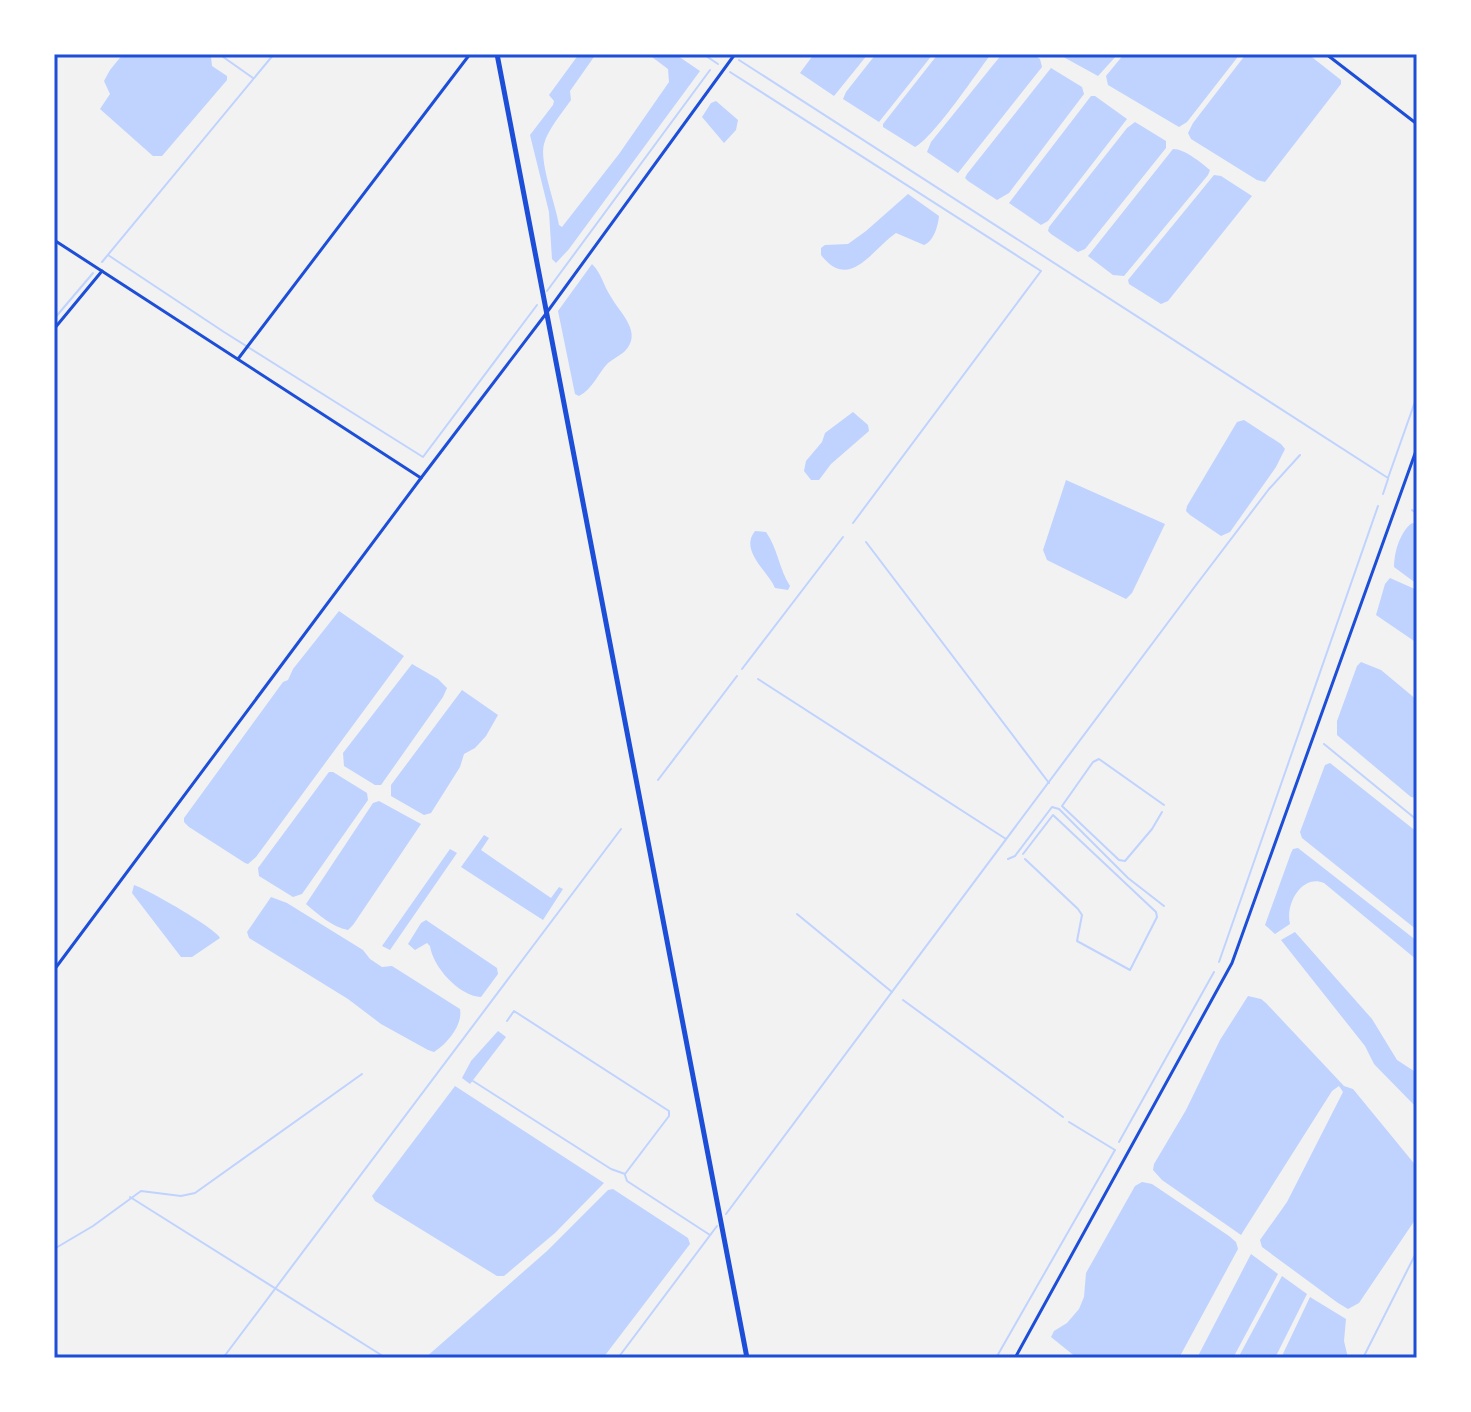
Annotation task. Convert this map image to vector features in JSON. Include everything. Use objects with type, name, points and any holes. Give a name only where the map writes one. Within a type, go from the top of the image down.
[{"type":"main road","points":[[497,54],[747,1358]]},
{"type":"street","points":[[238,359],[470,54]]},
{"type":"street","points":[[54,970],[545,315],[735,54]]},
{"type":"street","points":[[1326,54],[1417,124]]},
{"type":"street","points":[[54,240],[421,478]]},
{"type":"street","points":[[54,329],[102,271]]},
{"type":"street","points":[[1015,1358],[1232,963],[1417,448]]},
{"type":"water","points":[[123,54],[207,54],[211,57],[212,66],[227,76],[227,80],[162,156],[153,156],[100,109],[110,94],[104,81]]},
{"type":"water","points":[[579,54],[596,54],[570,91],[571,100],[549,133],[543,152],[548,184],[562,227],[619,154],[669,82],[668,69],[648,54],[675,54],[700,71],[556,263],[552,259],[549,212],[530,135],[553,105],[554,101],[549,95]]},
{"type":"water","points":[[814,54],[868,54],[834,96],[800,73]]},
{"type":"water","points":[[876,54],[933,54],[879,122],[843,99]]},
{"type":"water","points":[[938,54],[991,54],[943,119],[915,147],[883,127],[883,124]]},
{"type":"water","points":[[1002,54],[1032,54],[1040,59],[1042,67],[958,173],[927,152],[931,142]]},
{"type":"water","points":[[1058,54],[1118,54],[1098,76]]},
{"type":"water","points":[[1124,54],[1240,54],[1187,122],[1179,127],[1108,85],[1106,76]]},
{"type":"water","points":[[1246,54],[1308,54],[1341,80],[1265,182],[1191,139],[1188,133]]},
{"type":"water","points":[[1051,68],[1082,87],[1084,94],[1009,193],[997,200],[965,178]]},
{"type":"water","points":[[1091,96],[1127,119],[1048,221],[1041,225],[1009,203]]},
{"type":"water","points":[[716,101],[738,120],[736,130],[724,143],[702,117],[711,103]]},
{"type":"water","points":[[1135,122],[1166,141],[1166,148],[1085,249],[1078,252],[1051,234],[1049,227]]},
{"type":"water","points":[[1173,149],[1197,160],[1210,170],[1208,175],[1124,276],[1113,275],[1088,256]]},
{"type":"water","points":[[1214,175],[1221,176],[1252,196],[1168,301],[1161,304],[1129,284],[1128,280]]},
{"type":"water","points":[[908,194],[939,216],[935,233],[927,243],[924,245],[896,233],[851,269],[841,270],[821,255],[821,248],[825,245],[848,244]]},
{"type":"water","points":[[592,264],[628,323],[632,338],[624,352],[608,363],[579,396],[575,394],[558,311]]},
{"type":"water","points":[[853,412],[868,425],[869,431],[831,464],[819,480],[811,480],[804,471],[806,461],[822,442],[825,433]]},
{"type":"water","points":[[1244,420],[1285,449],[1276,467],[1230,532],[1221,536],[1186,511],[1237,422]]},
{"type":"water","points":[[1066,480],[1165,524],[1132,593],[1126,599],[1047,560],[1043,550]]},
{"type":"water","points":[[1412,523],[1417,524],[1417,584],[1394,567],[1398,543]]},
{"type":"water","points":[[755,531],[766,532],[770,539],[790,586],[788,590],[775,588],[756,561],[750,546]]},
{"type":"water","points":[[1390,578],[1417,590],[1417,643],[1376,615],[1385,584]]},
{"type":"water","points":[[339,611],[404,656],[256,857],[245,863],[189,827],[184,818]]},
{"type":"water","points":[[1361,662],[1381,670],[1417,700],[1417,798],[1411,797],[1337,735],[1337,721]]},
{"type":"water","points":[[412,664],[447,688],[381,785],[375,785],[344,766],[343,753]]},
{"type":"water","points":[[462,690],[498,715],[486,736],[464,754],[460,767],[431,813],[424,815],[391,796],[391,785]]},
{"type":"water","points":[[1330,763],[1417,832],[1417,930],[1302,838],[1300,832],[1325,765]]},
{"type":"water","points":[[329,772],[367,793],[368,800],[302,894],[293,897],[259,876],[258,868]]},
{"type":"water","points":[[379,801],[421,824],[348,930],[326,920],[306,904],[373,803]]},
{"type":"water","points":[[484,835],[489,838],[481,850],[551,898],[559,887],[563,889],[543,920],[461,867]]},
{"type":"water","points":[[1298,848],[1417,941],[1417,960],[1324,883],[1316,881],[1302,887],[1297,893],[1290,908],[1290,924],[1275,934],[1265,925],[1291,853]]},
{"type":"water","points":[[450,849],[457,853],[390,950],[382,946]]},
{"type":"water","points":[[134,885],[180,909],[220,938],[192,957],[181,957],[132,893]]},
{"type":"water","points":[[271,897],[287,903],[363,950],[382,967],[392,966],[460,1009],[457,1028],[449,1039],[434,1052],[428,1050],[381,1024],[348,999],[249,938],[247,932]]},
{"type":"water","points":[[426,920],[497,968],[498,974],[481,997],[464,992],[448,979],[427,943],[415,950],[408,944]]},
{"type":"water","points":[[1295,932],[1372,1019],[1397,1060],[1417,1073],[1417,1108],[1374,1064],[1365,1046],[1281,940]]},
{"type":"water","points":[[1248,996],[1266,1003],[1344,1086],[1353,1089],[1417,1167],[1417,1217],[1359,1303],[1348,1309],[1262,1247],[1260,1240],[1287,1202],[1343,1092],[1339,1086],[1332,1091],[1241,1235],[1162,1180],[1153,1170],[1220,1040]]},
{"type":"water","points":[[498,1031],[506,1037],[470,1084],[462,1078],[471,1061]]},
{"type":"water","points":[[455,1086],[604,1183],[555,1233],[504,1276],[497,1276],[375,1201],[372,1196]]},
{"type":"water","points":[[1142,1182],[1152,1184],[1229,1236],[1238,1249],[1179,1358],[1077,1358],[1051,1337],[1079,1309],[1084,1297],[1086,1273],[1135,1186]]},
{"type":"water","points":[[613,1189],[688,1238],[690,1244],[603,1358],[425,1358],[547,1251],[608,1190]]},
{"type":"water","points":[[1251,1254],[1278,1274],[1233,1358],[1197,1358]]},
{"type":"water","points":[[1282,1276],[1307,1294],[1275,1358],[1238,1358]]},
{"type":"water","points":[[1310,1297],[1346,1319],[1344,1341],[1348,1358],[1281,1358]]},
{"type":"waterway","points":[[219,54],[253,78]]},
{"type":"waterway","points":[[102,262],[274,54]]},
{"type":"waterway","points":[[703,54],[718,64]]},
{"type":"waterway","points":[[739,60],[1388,478],[1417,396]]},
{"type":"waterway","points":[[547,291],[710,70]]},
{"type":"waterway","points":[[730,72],[1041,271],[853,523]]},
{"type":"waterway","points":[[108,255],[423,457],[537,305]]},
{"type":"waterway","points":[[54,319],[93,273]]},
{"type":"waterway","points":[[726,1214],[1193,589],[1269,489],[1300,455]]},
{"type":"waterway","points":[[1383,494],[1388,479]]},
{"type":"waterway","points":[[1219,962],[1378,506]]},
{"type":"waterway","points":[[1412,510],[1417,514]]},
{"type":"waterway","points":[[742,669],[843,537]]},
{"type":"waterway","points":[[866,542],[1049,783]]},
{"type":"waterway","points":[[658,780],[737,676]]},
{"type":"waterway","points":[[758,679],[1006,839]]},
{"type":"waterway","points":[[1324,744],[1417,820]]},
{"type":"waterway","points":[[1162,812],[1125,861],[1119,860],[1062,806],[1093,762],[1099,759],[1164,805]]},
{"type":"waterway","points":[[1008,859],[1015,856],[1052,807],[1059,809],[1128,878],[1164,906]]},
{"type":"waterway","points":[[1023,854],[1053,815],[1156,912],[1157,917],[1130,970],[1077,941],[1082,915],[1025,859]]},
{"type":"waterway","points":[[223,1358],[621,829]]},
{"type":"waterway","points":[[797,914],[892,992]]},
{"type":"waterway","points":[[1119,1142],[1214,972]]},
{"type":"waterway","points":[[903,1000],[1063,1117]]},
{"type":"waterway","points":[[473,1081],[611,1169],[625,1174],[669,1116],[669,1111],[514,1011],[507,1021]]},
{"type":"waterway","points":[[54,1249],[93,1226],[141,1191],[181,1196],[195,1193],[362,1074]]},
{"type":"waterway","points":[[1069,1122],[1115,1150]]},
{"type":"waterway","points":[[996,1358],[1115,1150]]},
{"type":"waterway","points":[[625,1175],[627,1181],[710,1235]]},
{"type":"waterway","points":[[130,1197],[386,1358]]},
{"type":"waterway","points":[[618,1358],[717,1226]]},
{"type":"waterway","points":[[1363,1358],[1417,1251]]},
{"type":"waterway","points":[[54,1350],[60,1358]]}]
